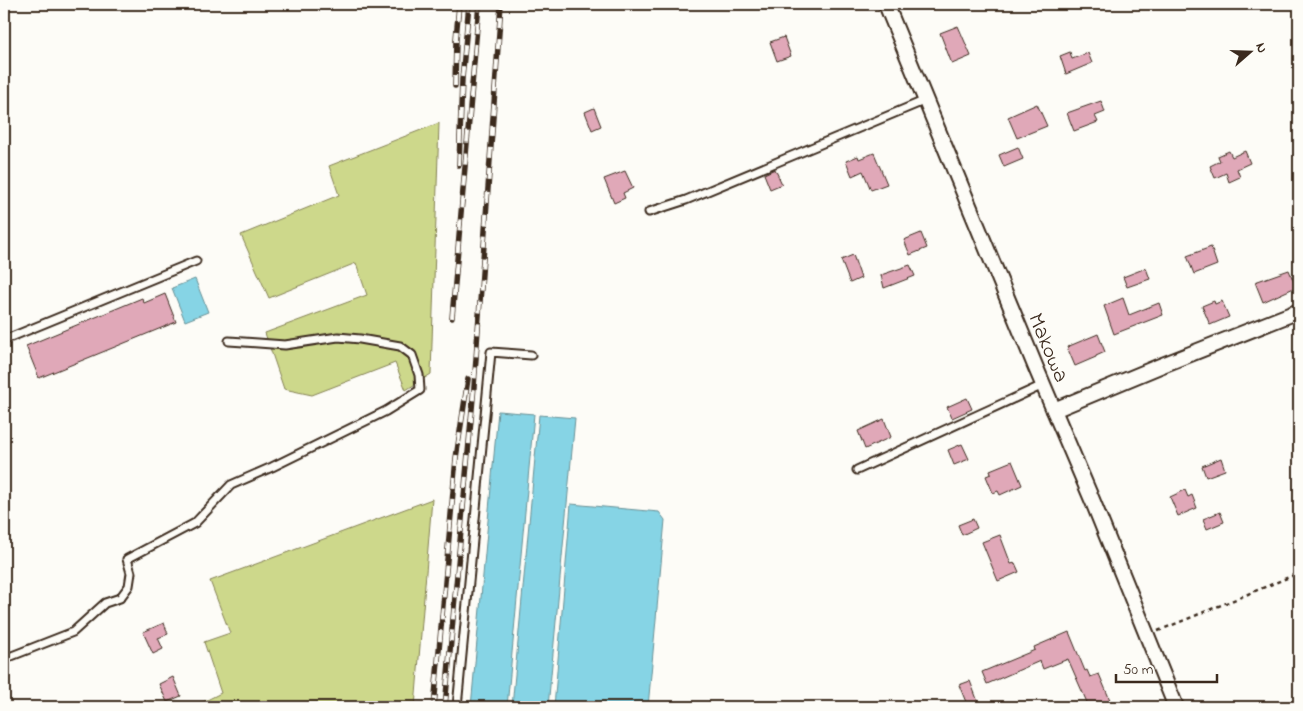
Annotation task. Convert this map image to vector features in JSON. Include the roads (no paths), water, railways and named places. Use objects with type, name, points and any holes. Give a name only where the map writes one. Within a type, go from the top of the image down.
[{"type":"street","name":"Makowa","points":[[886,4],[1176,707]]},
{"type":"street","points":[[1054,410],[1299,311]]},
{"type":"lane","points":[[649,212],[686,200],[926,100]]},
{"type":"lane","points":[[4,340],[196,261]]},
{"type":"lane","points":[[4,659],[74,632],[105,603],[120,598],[129,586],[131,573],[128,559],[195,523],[231,485],[377,415],[420,390],[419,375],[412,355],[400,346],[338,337],[285,345],[230,341]]},
{"type":"lane","points":[[457,707],[491,352],[531,355]]},
{"type":"lane","points":[[857,470],[1043,385]]},
{"type":"water","points":[[195,279],[208,312],[185,321],[172,288]]},
{"type":"water","points":[[498,411],[534,414],[507,707],[471,707]]},
{"type":"water","points":[[539,415],[575,418],[548,707],[512,707]]},
{"type":"water","points":[[571,504],[659,512],[665,520],[648,707],[554,707]]},
{"type":"railway","points":[[455,86],[459,4]]},
{"type":"railway","points":[[459,165],[462,79],[469,4]]},
{"type":"railway","points":[[452,318],[479,4]]},
{"type":"railway","points":[[445,707],[474,387],[501,4]]},
{"type":"railway","points":[[434,707],[456,458],[468,379]]}]
